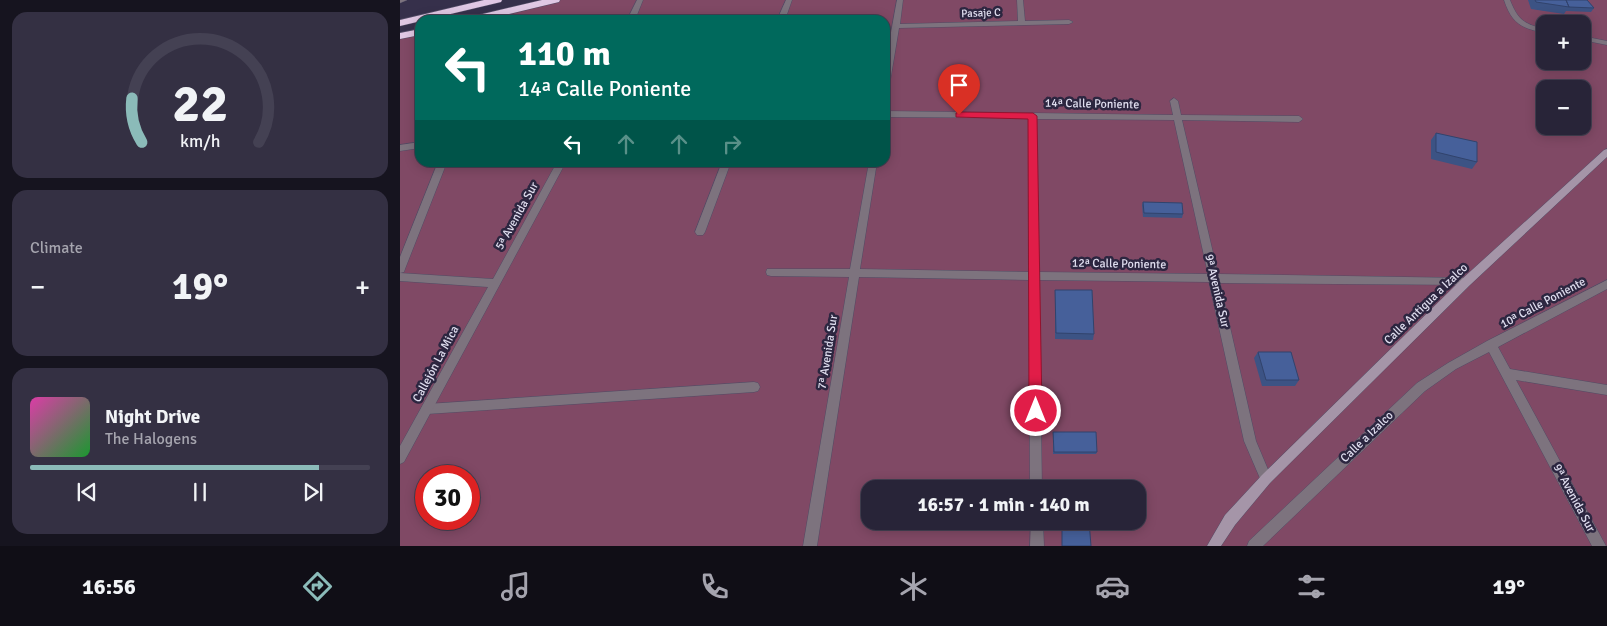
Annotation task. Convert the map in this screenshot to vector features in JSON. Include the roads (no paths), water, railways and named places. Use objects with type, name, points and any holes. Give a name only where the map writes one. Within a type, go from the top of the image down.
[{"type":"highway","points":[[434,15],[498,0]]},
{"type":"highway","points":[[506,15],[556,0]]},
{"type":"highway","points":[[400,23],[415,19]]},
{"type":"highway","points":[[400,36],[415,33]]},
{"type":"street","points":[[400,1],[404,0]]},
{"type":"street","points":[[633,15],[640,0]]},
{"type":"street","points":[[783,15],[789,0]]},
{"type":"street","points":[[890,57],[900,0]]},
{"type":"street","points":[[1020,0],[1022,23]]},
{"type":"street","points":[[1507,0],[1513,17],[1520,24],[1536,28]]},
{"type":"street","name":"Pasaje C","points":[[895,26],[1069,22]]},
{"type":"street","points":[[1591,40],[1607,43]]},
{"type":"street","name":"9ª Avenida Sur","points":[[1174,101],[1250,441],[1266,479]]},
{"type":"street","name":"14ª Calle Poniente","points":[[890,114],[1299,119]]},
{"type":"street","points":[[1033,116],[1036,480]]},
{"type":"street","points":[[400,148],[415,146]]},
{"type":"street","name":"Calle Antigua a Izalco","points":[[1266,479],[1466,282],[1607,152]]},
{"type":"street","points":[[400,269],[441,167]]},
{"type":"street","name":"5ª Avenida Sur","points":[[496,283],[559,167]]},
{"type":"street","points":[[700,232],[725,167]]},
{"type":"street","name":"7ª Avenida Sur","points":[[810,546],[872,167]]},
{"type":"street","name":"12ª Calle Poniente","points":[[771,272],[1466,282]]},
{"type":"street","points":[[400,277],[496,283]]},
{"type":"street","name":"Callejón La Mica","points":[[400,458],[496,283]]},
{"type":"street","name":"10ª Calle Poniente","points":[[1491,344],[1607,284]]},
{"type":"street","name":"9ª Avenida Sur","points":[[1491,344],[1599,546]]},
{"type":"street","name":"Calle a Izalco","points":[[1254,546],[1421,387],[1452,366],[1491,344]]},
{"type":"street","points":[[1506,373],[1607,390]]},
{"type":"street","points":[[427,410],[754,386]]},
{"type":"street","points":[[1214,546],[1230,520],[1266,479]]},
{"type":"street","points":[[1037,530],[1037,546]]}]
